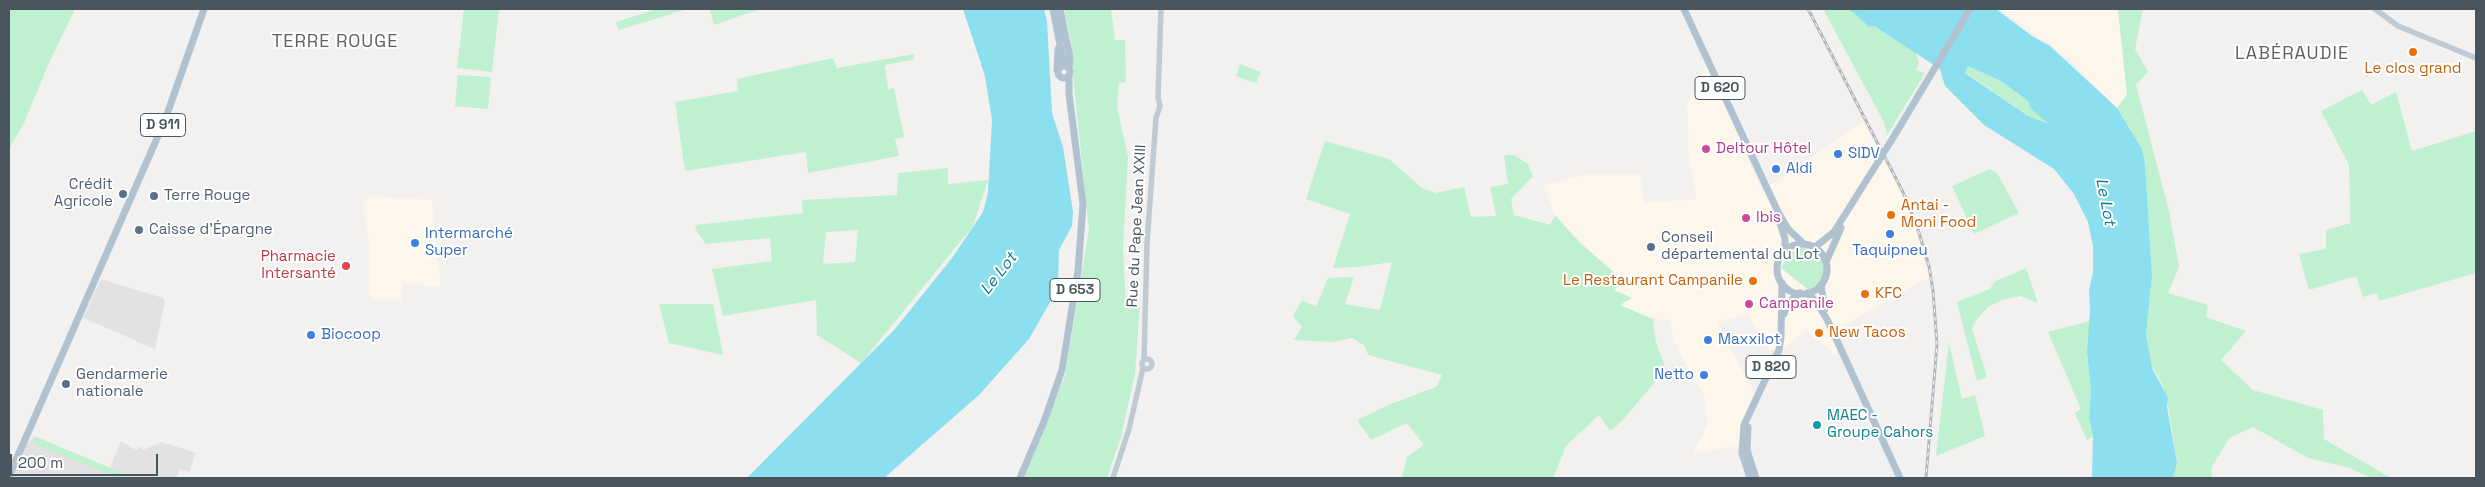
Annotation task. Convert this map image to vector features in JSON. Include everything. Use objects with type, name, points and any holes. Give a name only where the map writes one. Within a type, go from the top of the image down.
[{"type":"main road","name":"D 911","points":[[9,476],[164,124],[204,9]]},
{"type":"main road","name":"D 653","points":[[1020,478],[1045,419],[1062,370],[1078,271],[1083,204],[1066,72],[1054,9]]},
{"type":"main road","points":[[1060,9],[1070,58],[1066,72]]},
{"type":"main road","name":"D 620","points":[[1684,9],[1778,212],[1788,229],[1804,244]]},
{"type":"main road","points":[[1815,247],[1830,238],[1924,88],[1970,9]]},
{"type":"main road","name":"D 653","points":[[1056,19],[1057,70],[1066,72]]},
{"type":"main road","points":[[1828,321],[1822,299],[1821,285],[1827,274],[1826,262],[1853,202]]},
{"type":"main road","name":"D 620","points":[[1778,212],[1785,239],[1785,251]]},
{"type":"main road","points":[[1826,262],[1815,247],[1804,244],[1796,245],[1785,251],[1778,265],[1778,272],[1782,283],[1793,292],[1804,293],[1816,301],[1828,321],[1900,478]]},
{"type":"main road","name":"D 820","points":[[1750,478],[1744,461],[1741,440],[1750,411],[1779,350],[1782,319],[1782,283]]},
{"type":"main road","points":[[1804,293],[1821,285]]},
{"type":"main road","name":"D 820","points":[[1782,319],[1788,303],[1804,293]]},
{"type":"main road","name":"D 820","points":[[1750,411],[1747,450],[1756,478]]},
{"type":"street","name":"Rue du Pape Jean XXIII","points":[[1113,478],[1146,360],[1144,347],[1147,243],[1156,118],[1160,106],[1158,97],[1161,9]]},
{"type":"street","points":[[2375,9],[2398,26],[2476,58]]},
{"type":"shaded area","points":[[1999,9],[2118,9],[2127,95],[2117,108],[2063,54]]},
{"type":"shaded area","points":[[1707,65],[1762,191],[1863,122],[1896,182],[1914,224],[1929,277],[1839,328],[1837,356],[1806,331],[1779,352],[1768,348],[1748,314],[1717,323],[1756,396],[1749,410],[1744,445],[1692,454],[1708,425],[1705,406],[1708,403],[1681,356],[1673,337],[1670,320],[1653,319],[1619,305],[1614,290],[1616,275],[1556,217],[1543,186],[1586,174],[1639,174],[1641,175],[1644,203],[1696,199],[1689,158],[1687,104]]},
{"type":"shaded area","points":[[369,196],[432,200],[441,287],[403,283],[401,301],[370,299],[370,252],[363,202]]},
{"type":"shaded area","points":[[101,279],[163,298],[165,301],[155,349],[83,318]]},
{"type":"shaded area","points":[[34,436],[110,468],[121,441],[136,450],[142,446],[143,450],[162,442],[196,453],[189,472],[180,469],[177,478],[11,478],[26,445]]},
{"type":"green space","points":[[9,9],[75,9],[48,65],[24,123],[9,149]]},
{"type":"green space","points":[[464,9],[499,9],[492,72],[457,68]]},
{"type":"green space","points":[[657,9],[687,9],[619,30],[616,22]]},
{"type":"green space","points":[[710,9],[760,9],[714,25]]},
{"type":"green space","points":[[1064,9],[1111,9],[1115,40],[1125,40],[1126,82],[1119,83],[1117,107],[1128,157],[1123,249],[1126,306],[1140,306],[1135,373],[1121,437],[1107,478],[1024,478],[1065,376],[1089,229],[1071,41]]},
{"type":"green space","points":[[1823,9],[1847,9],[1869,27],[1874,26],[1916,53],[1919,64],[1916,70],[1925,73],[1887,135],[1885,124]]},
{"type":"green space","points":[[2118,9],[2143,9],[2135,49],[2148,72],[2136,85],[2169,211],[2179,267],[2168,293],[2208,305],[2206,317],[2246,331],[2221,360],[2253,390],[2323,410],[2324,439],[2391,478],[2371,478],[2350,468],[2308,458],[2253,427],[2229,438],[2212,467],[2211,478],[2173,478],[2177,463],[2168,404],[2163,386],[2150,362],[2146,335],[2152,275],[2145,163],[2142,149],[2117,108],[2127,95]]},
{"type":"green space","points":[[914,54],[914,59],[885,65],[888,89],[894,88],[904,137],[895,139],[899,156],[808,173],[806,152],[685,171],[675,102],[738,91],[737,79],[833,58],[837,68]]},
{"type":"green space","points":[[1240,64],[1261,72],[1256,83],[1236,76]]},
{"type":"green space","points":[[1968,66],[2001,81],[2028,101],[2030,108],[2051,125],[2028,116],[1965,72]]},
{"type":"green space","points":[[458,75],[491,77],[488,109],[455,106]]},
{"type":"green space","points":[[2362,90],[2371,105],[2396,92],[2412,151],[2476,131],[2476,273],[2379,301],[2377,293],[2363,297],[2356,276],[2309,290],[2299,254],[2326,249],[2326,230],[2350,223],[2351,243],[2349,165],[2321,111]]},
{"type":"green space","points":[[1325,141],[1389,159],[1422,188],[1435,193],[1464,187],[1471,217],[1496,216],[1490,187],[1508,184],[1504,155],[1514,155],[1528,164],[1533,176],[1511,199],[1514,215],[1550,225],[1555,215],[1579,242],[1617,275],[1619,285],[1614,290],[1632,298],[1620,305],[1653,319],[1656,343],[1666,369],[1622,421],[1610,431],[1599,415],[1566,446],[1553,478],[1402,478],[1407,457],[1424,445],[1407,423],[1371,440],[1357,420],[1393,403],[1436,387],[1442,375],[1368,355],[1365,346],[1352,338],[1332,342],[1294,340],[1302,327],[1293,316],[1302,300],[1316,307],[1328,278],[1354,277],[1345,304],[1380,310],[1392,262],[1358,267],[1333,268],[1350,214],[1306,199]]},
{"type":"green space","points":[[948,168],[948,184],[988,180],[973,226],[861,363],[817,335],[816,300],[723,316],[712,269],[772,261],[770,238],[706,244],[697,232],[695,225],[803,213],[802,200],[897,195],[898,173]],"holes":[[[858,230],[855,262],[823,264],[826,232]]]},
{"type":"green space","points":[[1990,169],[1997,173],[2019,213],[1974,234],[1952,186]]},
{"type":"green space","points":[[1802,247],[1818,252],[1825,266],[1822,281],[1809,290],[1781,268],[1788,254]]},
{"type":"green space","points":[[2026,268],[2038,303],[2020,296],[2005,299],[1989,306],[1976,320],[1972,329],[1987,377],[1977,381],[1957,302],[1990,289],[1994,282]]},
{"type":"green space","points":[[659,304],[713,304],[723,355],[669,343]]},
{"type":"green space","points":[[2090,321],[2087,352],[2091,391],[2089,417],[2093,437],[2087,440],[2075,413],[2081,409],[2048,332]]},
{"type":"green space","points":[[1949,343],[1962,399],[1975,395],[1985,436],[1936,456]]},
{"type":"green space","points":[[34,436],[122,473],[119,478],[35,445]]},
{"type":"water","name":"Le Lot","points":[[963,9],[1044,9],[1047,21],[1052,113],[1063,147],[1073,212],[1072,226],[1059,250],[1058,283],[1053,297],[1029,339],[979,395],[884,478],[747,478],[895,329],[952,258],[983,212],[988,193],[992,120],[985,76]]},
{"type":"water","name":"Le Lot","points":[[1847,9],[1996,9],[2032,36],[2050,46],[2117,108],[2142,149],[2145,163],[2152,275],[2146,335],[2152,368],[2168,398],[2167,407],[2177,463],[2173,478],[2092,478],[2093,437],[2089,417],[2091,391],[2087,352],[2093,246],[2088,222],[2074,194],[2054,169],[1984,125],[1945,86],[1940,69],[1874,26],[1869,27]],"holes":[[[1968,66],[2001,81],[2028,101],[2030,108],[2049,124],[2028,116],[1965,73]]]},
{"type":"railway","points":[[1808,9],[1903,192],[1917,226],[1929,266],[1937,344],[1926,478]]},
{"type":"place","name":"Le clos grand","points":[[2413,52]]},
{"type":"place","name":"Deltour Hôtel","points":[[1706,149]]},
{"type":"place","name":"SIDV","points":[[1838,154]]},
{"type":"place","name":"Aldi","points":[[1776,169]]},
{"type":"place","name":"Crédit Agricole","points":[[123,194]]},
{"type":"place","name":"Terre Rouge","points":[[154,196]]},
{"type":"place","name":"Antai - Moni Food","points":[[1891,215]]},
{"type":"place","name":"Ibis","points":[[1746,218]]},
{"type":"place","name":"Caisse d'Épargne","points":[[139,230]]},
{"type":"place","name":"Taquipneu","points":[[1890,234]]},
{"type":"place","name":"Intermarché Super","points":[[415,243]]},
{"type":"place","name":"Conseil départemental du Lot","points":[[1651,247]]},
{"type":"place","name":"Pharmacie Intersanté","points":[[346,266]]},
{"type":"place","name":"Le Restaurant Campanile","points":[[1753,281]]},
{"type":"place","name":"KFC","points":[[1865,294]]},
{"type":"place","name":"Campanile","points":[[1749,304]]},
{"type":"place","name":"New Tacos","points":[[1819,333]]},
{"type":"place","name":"Biocoop","points":[[311,335]]},
{"type":"place","name":"Maxxilot","points":[[1708,340]]},
{"type":"place","name":"Netto","points":[[1704,375]]},
{"type":"place","name":"Gendarmerie nationale","points":[[66,384]]},
{"type":"place","name":"MAEC - Groupe Cahors","points":[[1817,425]]},
{"type":"district","name":"TERRE ROUGE","points":[[335,42]]},
{"type":"district","name":"LABÉRAUDIE","points":[[2292,54]]}]
